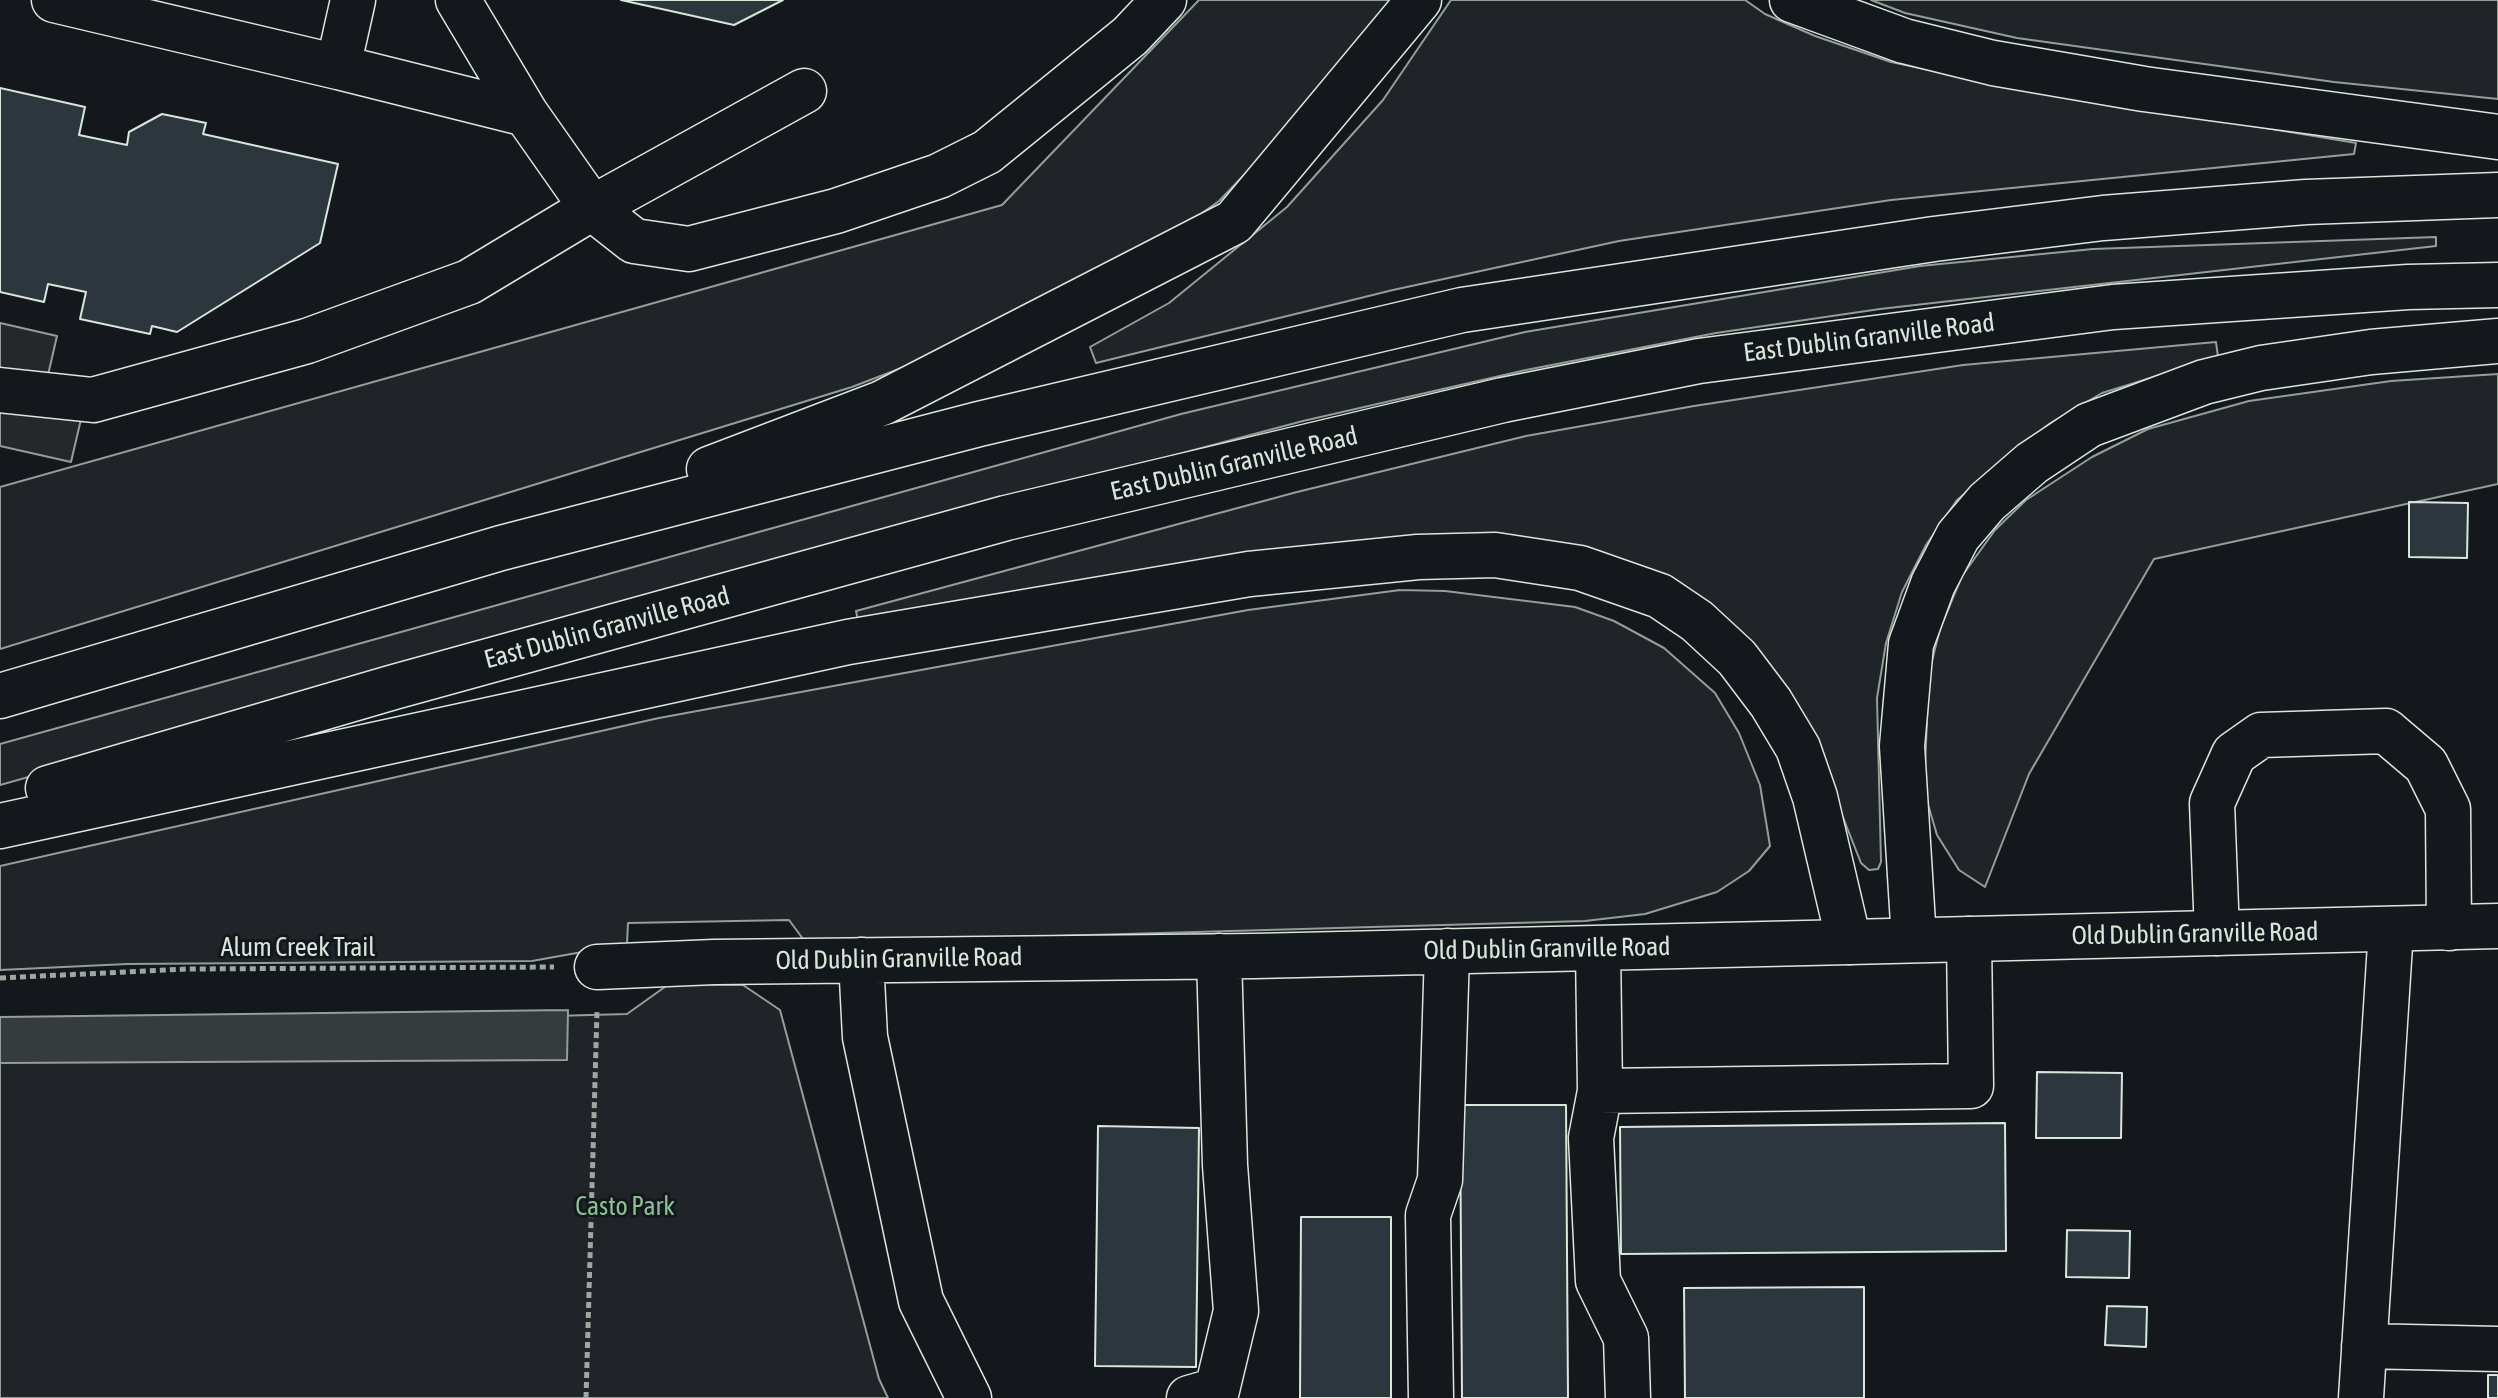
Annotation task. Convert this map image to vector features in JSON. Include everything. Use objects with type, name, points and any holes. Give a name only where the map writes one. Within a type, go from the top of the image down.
[{"type":"main road","points":[[54,0],[526,114]]},
{"type":"main road","points":[[338,67],[353,0]]},
{"type":"main road","points":[[458,0],[526,114],[592,208],[634,241],[689,249],[836,211],[939,176],[987,152],[1130,36],[1164,0]]},
{"type":"main road","points":[[501,548],[882,403],[1234,222],[1419,0]]},
{"type":"main road","points":[[1792,0],[1904,41],[1993,63],[2144,89],[2498,137]]},
{"type":"main road","points":[[0,390],[93,400],[307,341],[469,282],[592,208],[804,91]]},
{"type":"main road","points":[[0,696],[501,548],[979,424],[1462,310],[1934,239],[2103,218],[2306,202],[2498,195]]},
{"type":"main road","name":"East Dublin Granville Road","points":[[0,802],[394,687],[1006,518],[1503,400],[1699,361],[2113,307],[2408,287],[2498,285]]},
{"type":"main road","points":[[1914,940],[1902,746],[1911,644],[1933,584],[1958,536],[1987,502],[2032,463],[2089,425],[2204,382],[2261,368],[2371,352],[2498,341]]},
{"type":"main road","points":[[0,826],[863,640],[1249,574],[1418,557],[1495,555],[1580,568],[1660,596],[1697,621],[1737,658],[1771,703],[1798,748],[1815,797],[1849,942]]},
{"type":"main road","points":[[2217,933],[2212,803],[2234,754],[2261,735],[2386,731],[2426,765],[2448,809],[2449,928]]},
{"type":"main road","name":"Old Dublin Granville Road","points":[[597,983],[861,960],[1219,956],[2498,926]]},
{"type":"main road","points":[[2361,1398],[2391,929]]},
{"type":"main road","points":[[1600,1091],[1971,1086],[1969,939]]},
{"type":"main road","points":[[1598,948],[1600,1091],[1591,1138],[1598,1281],[1626,1338],[1628,1398]]},
{"type":"main road","points":[[1431,1398],[1428,1215],[1440,1180],[1447,951]]},
{"type":"main road","points":[[1189,1398],[1217,1390],[1236,1311],[1225,1165],[1219,956]]},
{"type":"main road","points":[[861,960],[865,1037],[921,1301],[969,1398]]},
{"type":"main road","points":[[2364,1346],[2498,1349]]},
{"type":"path","name":"Alum Creek Trail","points":[[0,978],[188,969],[597,983]]},
{"type":"path","points":[[586,1398],[597,1092],[597,983]]},
{"type":"green space","points":[[1199,0],[1392,0],[1348,67],[1219,201],[1122,270],[1000,330],[852,387],[0,649],[0,487],[1002,205]]},
{"type":"green space","points":[[1451,0],[1745,0],[1765,14],[1815,36],[1891,62],[1977,80],[2356,143],[2354,154],[1891,200],[1619,241],[1393,290],[1096,363],[1090,347],[1169,303],[1287,207],[1383,100]]},
{"type":"green space","points":[[1871,0],[2498,0],[2498,99],[2334,82],[2017,38],[1905,13]]},
{"type":"green space","points":[[2436,237],[2436,246],[1880,309],[1716,333],[1526,370],[1303,421],[1085,479],[0,785],[0,744],[1181,414],[1525,332],[1920,266],[2093,249]]},
{"type":"green space","points":[[2216,342],[2218,357],[2102,393],[2049,424],[1957,500],[1926,545],[1902,592],[1886,643],[1877,698],[1881,862],[1878,869],[1869,870],[1861,863],[1816,749],[1592,551],[859,625],[856,611],[1297,492],[1526,436],[1694,406],[1963,365]]},
{"type":"green space","points":[[2498,374],[2498,484],[2154,559],[2029,774],[1985,887],[1959,870],[1937,835],[1924,791],[1929,673],[1940,629],[1962,576],[1995,530],[2026,500],[2092,457],[2148,429],[2249,401],[2391,381]]},
{"type":"green space","points":[[1400,590],[1445,591],[1575,607],[1614,621],[1664,648],[1715,693],[1739,733],[1760,785],[1770,846],[1749,871],[1717,892],[1645,914],[1585,921],[806,943],[789,920],[628,923],[627,944],[532,961],[127,964],[0,970],[0,866],[659,718],[1248,610]]},
{"type":"green space","name":"Casto Park","points":[[669,984],[743,985],[780,1010],[879,1379],[888,1398],[0,1398],[0,1031],[627,1014]]},
{"type":"shaded area","points":[[0,323],[57,336],[48,375],[89,385],[71,462],[0,446]]},
{"type":"shaded area","points":[[568,1010],[567,1060],[0,1063],[0,1017]]},
{"type":"building","points":[[621,0],[783,0],[734,25]]},
{"type":"building","points":[[0,88],[85,107],[79,135],[127,145],[129,132],[162,114],[206,123],[203,134],[338,164],[320,243],[177,332],[152,326],[150,334],[80,319],[86,292],[48,284],[44,302],[0,292]]},
{"type":"building","points":[[2409,502],[2468,503],[2467,558],[2409,557]]},
{"type":"building","points":[[2037,1072],[2122,1073],[2121,1138],[2036,1138]]},
{"type":"building","points":[[1460,1105],[1566,1105],[1568,1398],[1462,1398]]},
{"type":"building","points":[[2005,1123],[2006,1251],[1621,1254],[1620,1127]]},
{"type":"building","points":[[1098,1126],[1199,1128],[1196,1367],[1095,1366]]},
{"type":"building","points":[[1301,1217],[1391,1217],[1391,1398],[1300,1398]]},
{"type":"building","points":[[2067,1230],[2130,1231],[2129,1278],[2066,1277]]},
{"type":"building","points":[[1864,1287],[1864,1398],[1685,1398],[1684,1288]]},
{"type":"building","points":[[2107,1306],[2147,1307],[2146,1347],[2105,1345]]},
{"type":"building","points":[[2488,1375],[2498,1375],[2498,1398],[2488,1398]]}]
